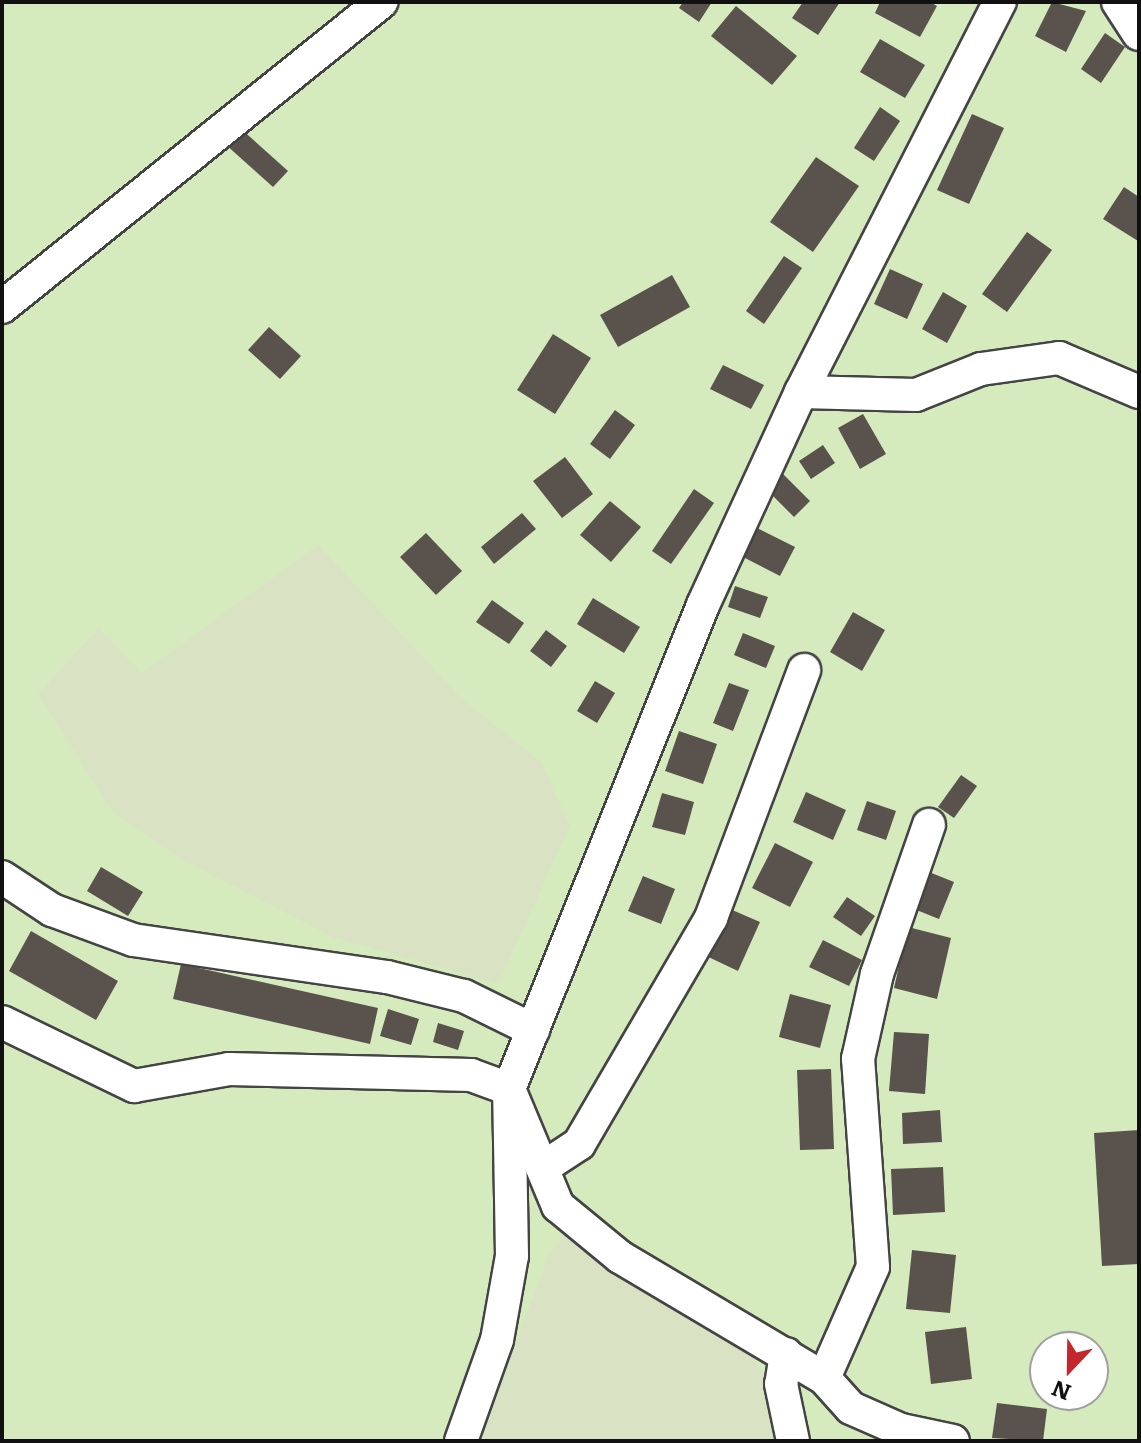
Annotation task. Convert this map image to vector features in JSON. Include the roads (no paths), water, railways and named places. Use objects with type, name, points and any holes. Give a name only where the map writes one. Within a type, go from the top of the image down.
[{"type":"street","points":[[2,307],[382,2]]},
{"type":"street","points":[[461,1441],[497,1340],[512,1256],[509,1089],[703,605],[801,392],[1000,2]]},
{"type":"street","points":[[1118,2],[1139,34]]},
{"type":"street","points":[[801,392],[916,395],[981,369],[1059,358],[1139,392]]},
{"type":"street","points":[[544,1167],[579,1144],[711,918],[804,670]]},
{"type":"street","points":[[824,1378],[873,1267],[858,1059],[877,974],[929,825]]},
{"type":"street","points":[[2,877],[52,910],[133,940],[387,977],[464,996],[533,1030]]},
{"type":"street","points":[[2,1022],[134,1086],[229,1069],[471,1075],[509,1089],[558,1206],[620,1257],[824,1378],[851,1408],[873,1419],[953,1441]]},
{"type":"street","points":[[786,1354],[781,1384],[793,1441]]}]
